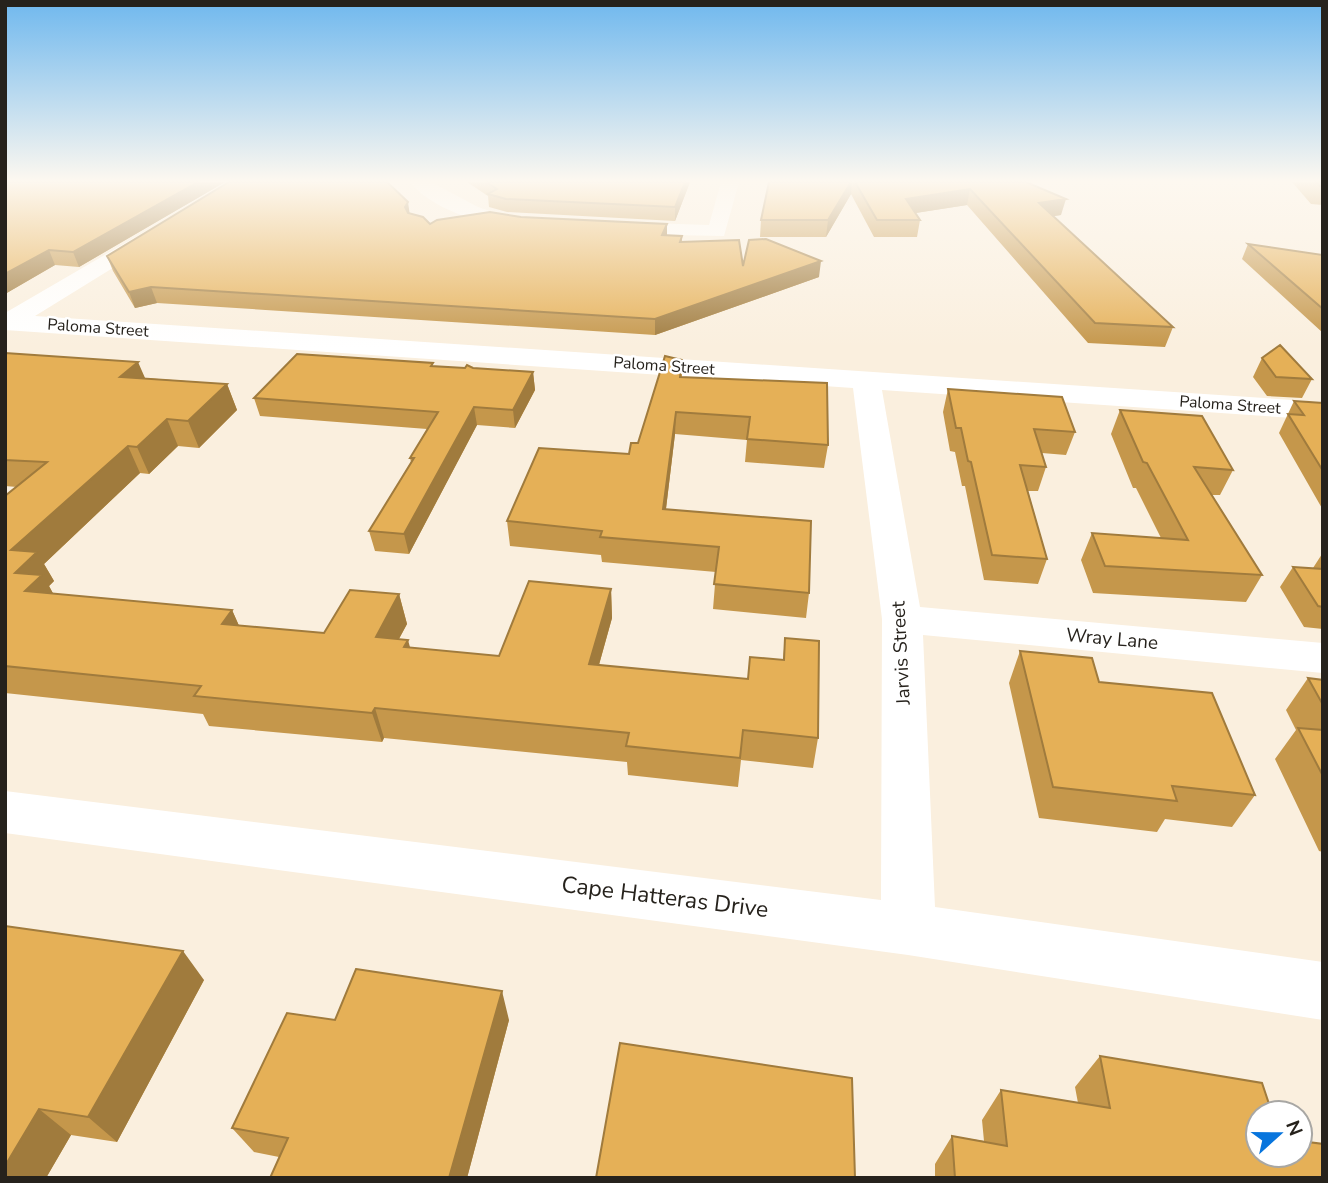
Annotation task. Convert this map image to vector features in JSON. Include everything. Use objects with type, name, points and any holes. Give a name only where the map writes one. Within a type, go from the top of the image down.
[{"type":"street","points":[[7,322],[150,237]]},
{"type":"street","name":"Paloma Street","points":[[7,322],[1323,411]]},
{"type":"street","name":"Jarvis Street","points":[[866,380],[902,619],[908,929]]},
{"type":"street","name":"Wray Lane","points":[[902,619],[1323,658]]},
{"type":"street","name":"Cape Hatteras Drive","points":[[5,812],[908,929],[1323,991]]},
{"type":"building","points":[[5,237],[99,237],[73,252],[49,250],[5,274]]},
{"type":"building","points":[[138,237],[682,237],[680,242],[739,240],[743,266],[749,240],[766,239],[821,261],[655,319],[151,287],[129,292],[107,256]]},
{"type":"building","points":[[1015,237],[1076,237],[1173,327],[1095,323]]},
{"type":"building","points":[[1248,244],[1323,255],[1323,309]]},
{"type":"building","points":[[1280,345],[1312,379],[1276,377],[1262,358]]},
{"type":"building","points":[[5,353],[138,362],[120,377],[227,384],[188,421],[167,419],[137,447],[128,446],[11,550],[37,552],[15,573],[42,575],[25,591],[232,610],[222,624],[324,633],[350,590],[399,594],[376,637],[408,640],[404,647],[499,656],[529,581],[611,589],[589,664],[748,679],[750,657],[784,660],[785,638],[819,641],[818,738],[743,730],[740,758],[626,746],[629,733],[375,708],[372,713],[194,696],[201,686],[5,666],[5,496],[47,462],[5,460]]},
{"type":"building","points":[[297,354],[533,372],[513,410],[474,407],[404,534],[369,531],[414,458],[410,458],[438,412],[254,398]]},
{"type":"building","points":[[665,356],[682,360],[680,377],[827,383],[828,445],[747,439],[750,417],[676,412],[663,509],[811,521],[809,593],[714,584],[719,547],[600,537],[602,531],[507,521],[539,448],[629,454],[631,443],[638,443]]},
{"type":"building","points":[[948,389],[1062,397],[1075,432],[1034,429],[1046,467],[1020,465],[1047,559],[992,555],[971,462],[968,461],[961,428],[956,428]]},
{"type":"building","points":[[1294,401],[1323,403],[1323,471],[1288,414],[1304,415]]},
{"type":"building","points":[[1120,410],[1202,416],[1233,470],[1194,467],[1262,575],[1105,566],[1092,533],[1188,540],[1147,463],[1143,462]]},
{"type":"building","points":[[1293,567],[1323,569],[1323,607],[1318,606]]},
{"type":"building","points":[[1020,651],[1092,658],[1099,682],[1212,693],[1255,795],[1172,786],[1177,801],[1053,787]]},
{"type":"building","points":[[1308,678],[1323,680],[1323,705]]},
{"type":"building","points":[[1298,728],[1323,730],[1323,776]]},
{"type":"building","points":[[5,926],[183,951],[88,1117],[39,1109],[5,1166]]},
{"type":"building","points":[[356,969],[502,991],[449,1178],[270,1178],[288,1138],[232,1128],[287,1013],[335,1020]]},
{"type":"building","points":[[620,1043],[852,1078],[855,1178],[596,1178]]},
{"type":"building","points":[[1100,1056],[1262,1083],[1267,1099],[1244,1099],[1244,1169],[1314,1169],[1314,1143],[1323,1144],[1323,1178],[955,1178],[952,1136],[1007,1146],[1001,1090],[1110,1108]]}]
